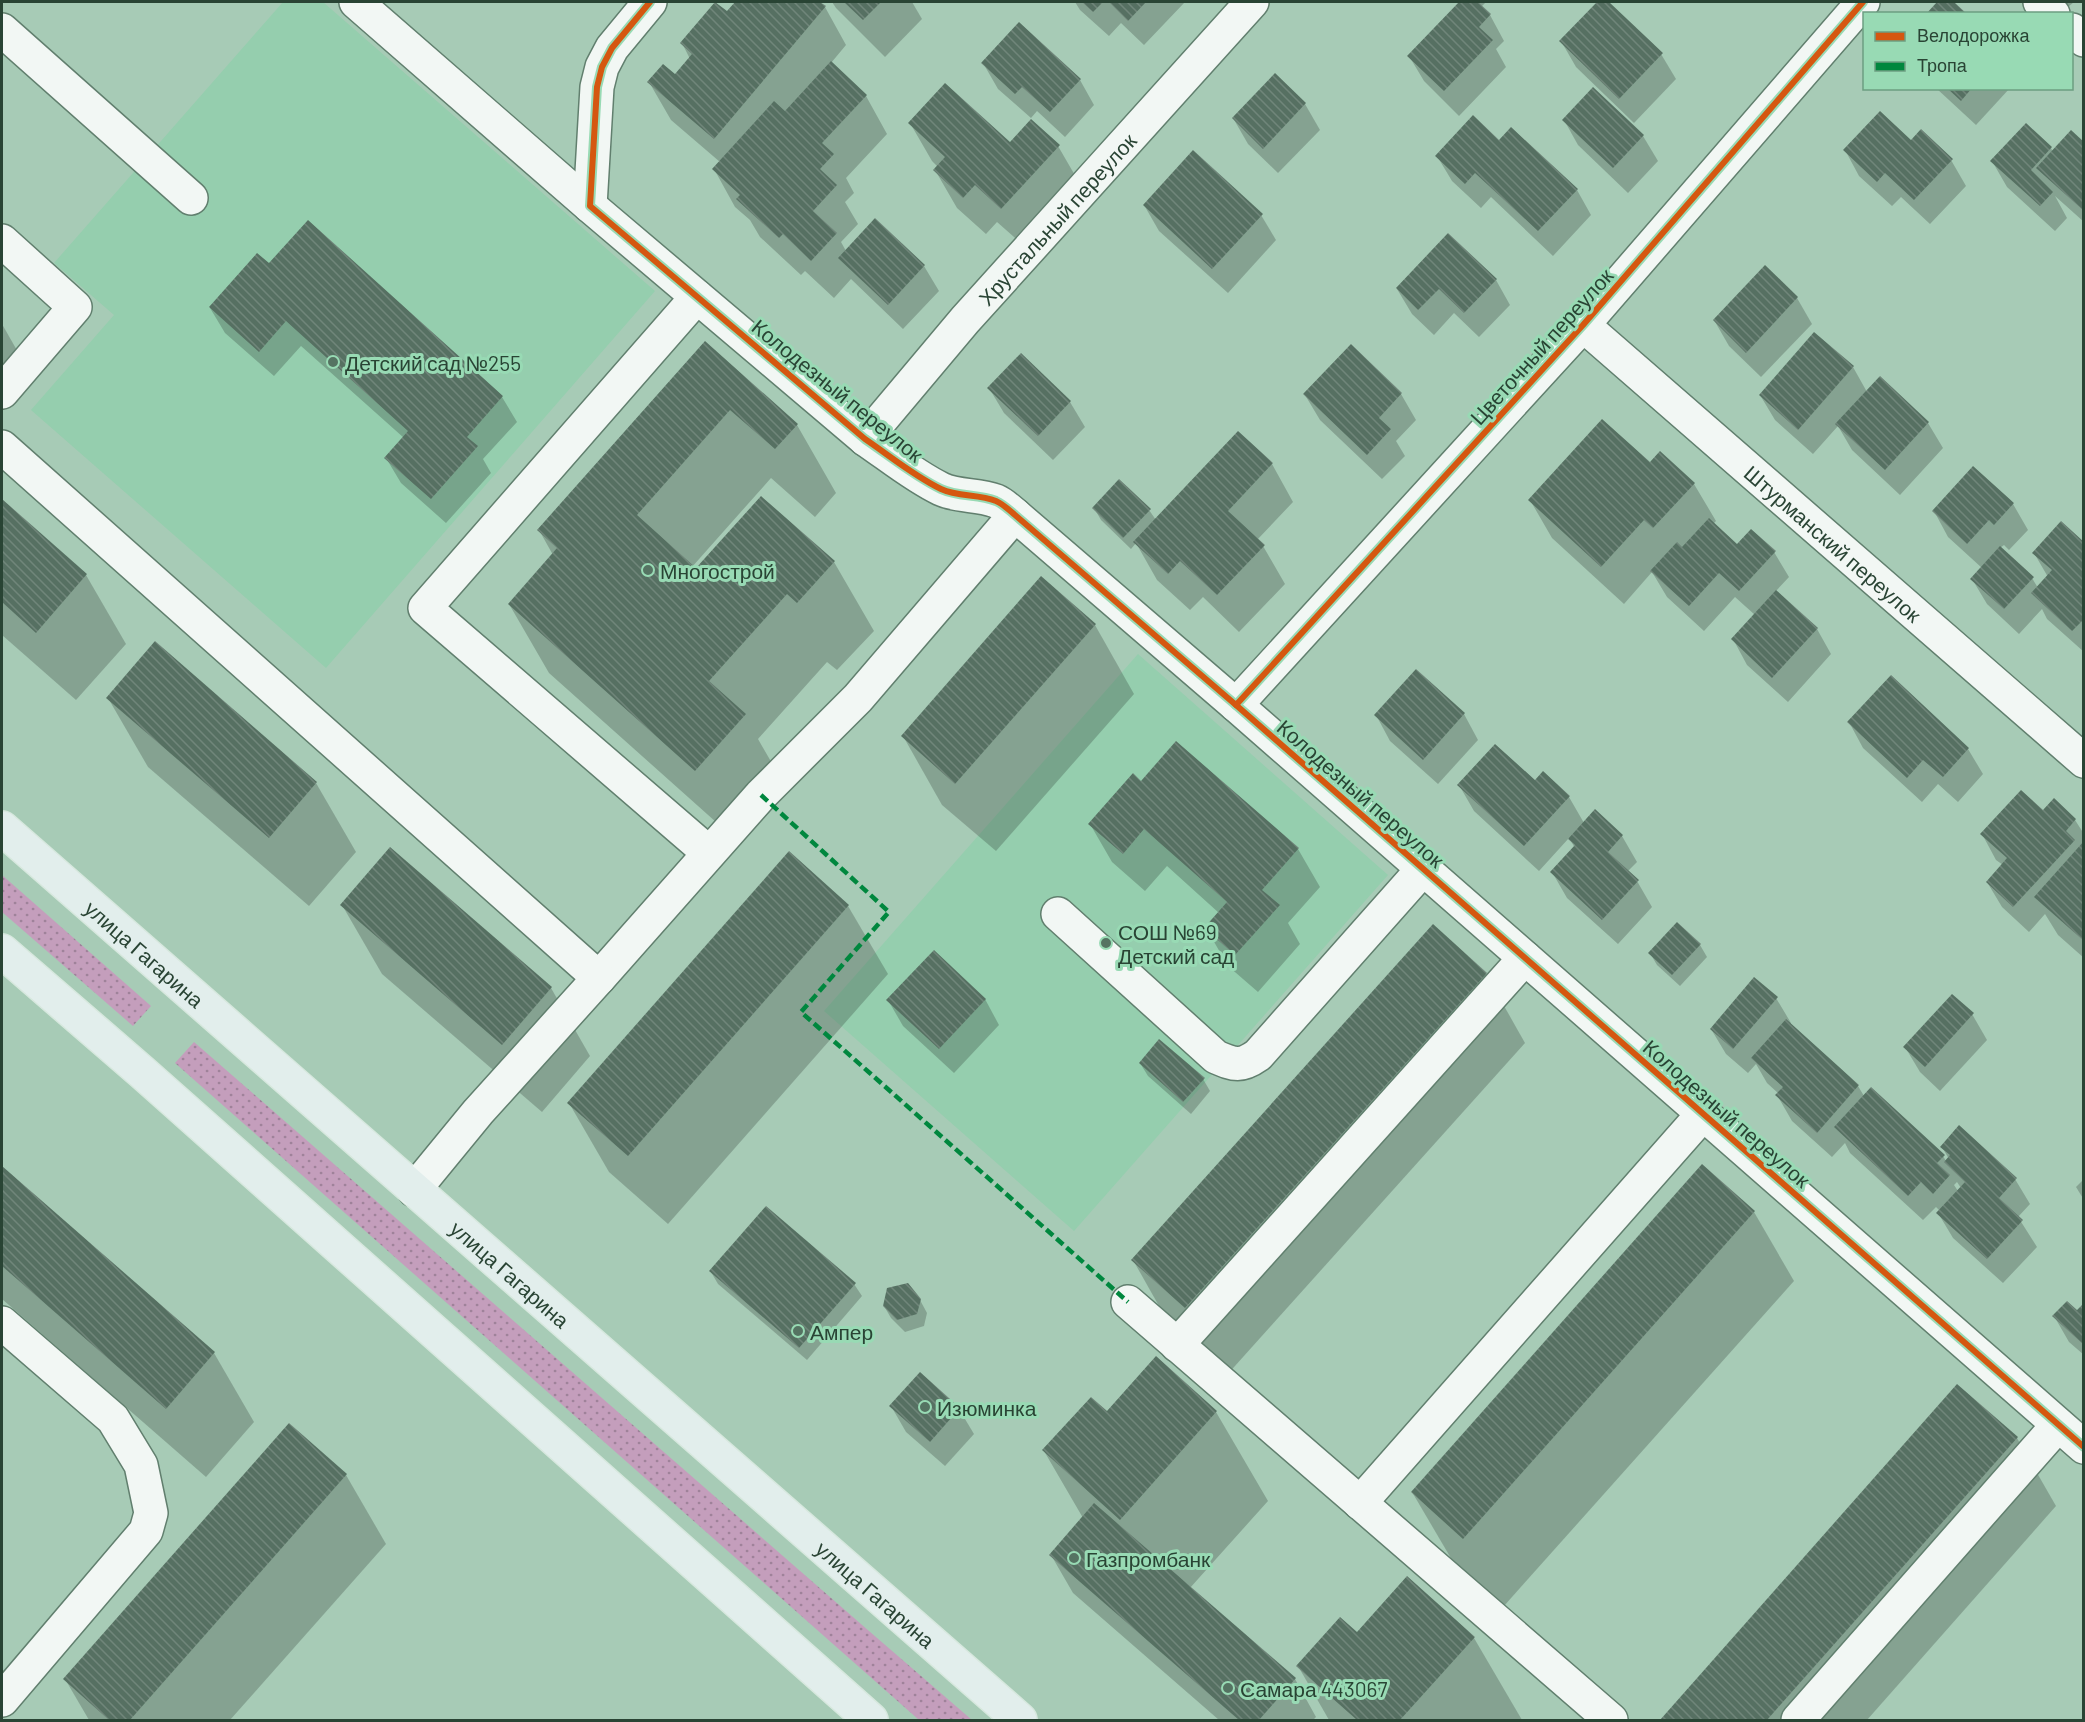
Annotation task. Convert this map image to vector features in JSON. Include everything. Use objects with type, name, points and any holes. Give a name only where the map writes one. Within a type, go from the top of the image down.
[{"type":"main road","name":"улица Гагарина","points":[[2,828],[1020,1720]]},
{"type":"main road","points":[[2,951],[144,1073],[871,1720]]},
{"type":"street","name":"Колодезный переулок","points":[[356,2],[590,207],[866,439],[914,473],[942,489],[998,502],[1015,515],[1236,705],[2084,1447]]},
{"type":"street","points":[[590,207],[597,87],[602,67],[612,48],[650,2]]},
{"type":"street","name":"Хрустальный переулок","points":[[866,439],[965,320],[1252,2]]},
{"type":"street","name":"Цветочный переулок","points":[[1236,705],[1583,325],[1863,2]]},
{"type":"street","points":[[2,30],[191,198]]},
{"type":"street","points":[[2,242],[75,307],[2,392]]},
{"type":"street","points":[[697,297],[426,608],[709,853]]},
{"type":"street","name":"Штурманский переулок","points":[[1583,325],[2084,761]]},
{"type":"street","points":[[2,447],[598,978]]},
{"type":"street","points":[[414,1190],[478,1112],[761,795],[858,698],[1015,515]]},
{"type":"street","points":[[1058,914],[1216,1057],[1233,1064],[1247,1063],[1258,1054],[1423,869]]},
{"type":"street","points":[[1177,1345],[1525,958]]},
{"type":"street","points":[[1360,1503],[1703,1114]]},
{"type":"street","points":[[1128,1302],[1611,1720]]},
{"type":"street","points":[[2,1323],[112,1419],[141,1465],[151,1513],[146,1531],[2,1700]]},
{"type":"street","points":[[1798,1720],[2058,1425]]},
{"type":"shaded area","name":"Детский сад №255","points":[[283,2],[323,2],[655,291],[326,668],[31,410],[114,315],[54,263]]},
{"type":"shaded area","name":"СОШ №69 Детский сад","points":[[1138,654],[1388,875],[1074,1231],[824,1011]]},
{"type":"shaded area","points":[[2,875],[151,1006],[133,1026],[2,912]]},
{"type":"shaded area","points":[[194,1042],[972,1720],[919,1720],[175,1063]]},
{"type":"building","points":[[715,2],[727,11],[735,2],[820,2],[826,6],[714,139],[647,82],[663,64],[675,74],[692,54],[680,43]]},
{"type":"building","points":[[844,2],[881,2],[863,20]]},
{"type":"building","points":[[1082,2],[1103,2],[1093,12]]},
{"type":"building","points":[[1109,2],[1146,2],[1128,21]]},
{"type":"building","points":[[1459,2],[1478,2],[1491,14],[1479,27],[1493,40],[1444,91],[1407,56]]},
{"type":"building","points":[[1597,2],[1609,2],[1663,53],[1619,99],[1559,41]]},
{"type":"building","points":[[1937,2],[1954,2],[1965,12],[1928,12]]},
{"type":"building","points":[[1019,22],[1081,79],[1050,112],[1022,87],[1015,94],[981,63]]},
{"type":"building","points":[[831,61],[867,95],[822,143],[834,154],[820,169],[837,185],[813,211],[837,233],[811,261],[783,234],[779,238],[736,199],[740,195],[712,169],[774,101],[785,111]]},
{"type":"building","points":[[1275,73],[1306,103],[1263,149],[1232,118]]},
{"type":"building","points":[[945,83],[1010,142],[1031,119],[1060,145],[1001,209],[975,185],[963,198],[933,170],[945,157],[908,123]]},
{"type":"building","points":[[1593,87],[1644,135],[1613,168],[1562,120]]},
{"type":"building","points":[[1949,90],[1970,90],[1961,101]]},
{"type":"building","points":[[1880,111],[1911,140],[1921,129],[1953,159],[1914,200],[1885,173],[1877,182],[1843,150]]},
{"type":"building","points":[[1473,115],[1499,140],[1511,127],[1578,189],[1538,231],[1475,173],[1465,184],[1435,156]]},
{"type":"building","points":[[2026,123],[2052,147],[2031,170],[2053,192],[2040,206],[1990,161]]},
{"type":"building","points":[[2071,130],[2084,142],[2084,211],[2036,168]]},
{"type":"building","points":[[1193,150],[1263,214],[1212,269],[1143,205]]},
{"type":"building","points":[[875,218],[925,265],[888,305],[838,258]]},
{"type":"building","points":[[308,220],[503,396],[467,437],[478,446],[431,499],[384,458],[408,431],[286,321],[259,352],[209,307],[257,253],[269,263]]},
{"type":"building","points":[[1448,233],[1497,279],[1464,313],[1439,289],[1418,310],[1396,288]]},
{"type":"building","points":[[1765,265],[1798,297],[1746,353],[1713,320]]},
{"type":"building","points":[[1814,332],[1854,366],[1798,430],[1759,395]]},
{"type":"building","points":[[705,341],[798,424],[775,449],[730,410],[637,515],[696,568],[761,496],[835,561],[797,603],[787,594],[709,681],[746,714],[695,771],[508,604],[557,548],[537,530]]},
{"type":"building","points":[[1351,344],[1402,393],[1379,418],[1391,429],[1367,455],[1303,394]]},
{"type":"building","points":[[1021,353],[1071,401],[1038,436],[987,388]]},
{"type":"building","points":[[1880,376],[1929,422],[1885,470],[1835,424]]},
{"type":"building","points":[[1602,419],[1650,462],[1660,451],[1695,483],[1653,528],[1644,520],[1601,567],[1528,500]]},
{"type":"building","points":[[1238,431],[1273,463],[1228,511],[1265,545],[1217,595],[1180,561],[1168,574],[1133,542]]},
{"type":"building","points":[[1973,466],[2014,503],[1994,525],[1989,520],[1967,544],[1932,511]]},
{"type":"building","points":[[1119,479],[1151,509],[1123,538],[1092,508]]},
{"type":"building","points":[[2,499],[87,574],[36,633],[2,602]]},
{"type":"building","points":[[1709,518],[1737,544],[1751,529],[1776,551],[1739,591],[1719,573],[1689,606],[1650,571],[1677,542],[1682,547]]},
{"type":"building","points":[[2061,521],[2084,542],[2084,619],[2072,631],[2031,593],[2052,570],[2032,553]]},
{"type":"building","points":[[2000,546],[2034,577],[2004,609],[1970,579]]},
{"type":"building","points":[[1041,576],[1096,624],[955,784],[901,736]]},
{"type":"building","points":[[1776,590],[1818,628],[1772,678],[1731,639]]},
{"type":"building","points":[[155,641],[317,782],[269,838],[106,698]]},
{"type":"building","points":[[1416,669],[1465,713],[1423,760],[1374,715]]},
{"type":"building","points":[[1891,675],[1969,748],[1943,777],[1923,760],[1907,778],[1847,722]]},
{"type":"building","points":[[1176,741],[1299,848],[1262,890],[1280,905],[1235,955],[1204,928],[1227,902],[1144,829],[1123,854],[1088,824],[1133,773],[1141,781]]},
{"type":"building","points":[[1495,744],[1535,780],[1543,771],[1570,796],[1524,846],[1457,785]]},
{"type":"building","points":[[2021,790],[2043,810],[2054,798],[2076,819],[2066,831],[2075,840],[2013,907],[1986,882],[2007,858],[1980,834]]},
{"type":"building","points":[[1595,809],[1623,835],[1608,852],[1639,880],[1602,920],[1550,872],[1575,845],[1568,839]]},
{"type":"building","points":[[2084,841],[2084,941],[2034,897]]},
{"type":"building","points":[[390,847],[552,987],[502,1045],[340,905]]},
{"type":"building","points":[[789,851],[849,905],[628,1156],[567,1103]]},
{"type":"building","points":[[1677,922],[1701,944],[1672,975],[1648,953]]},
{"type":"building","points":[[1433,924],[1487,973],[1185,1308],[1131,1260]]},
{"type":"building","points":[[934,950],[986,999],[939,1049],[886,1000]]},
{"type":"building","points":[[1754,977],[1778,997],[1733,1049],[1710,1029]]},
{"type":"building","points":[[1952,994],[1974,1013],[1925,1067],[1903,1047]]},
{"type":"building","points":[[1786,1019],[1859,1085],[1817,1133],[1775,1095],[1783,1087],[1751,1058]]},
{"type":"building","points":[[1159,1039],[1205,1078],[1183,1102],[1139,1063]]},
{"type":"building","points":[[1871,1087],[1945,1155],[1937,1163],[1950,1175],[1933,1194],[1921,1182],[1908,1196],[1834,1127]]},
{"type":"building","points":[[1959,1125],[2017,1178],[1999,1198],[2023,1220],[1987,1259],[1936,1213],[1965,1182],[1944,1162],[1950,1155],[1940,1147]]},
{"type":"building","points":[[1702,1164],[1755,1211],[1463,1539],[1411,1492]]},
{"type":"building","points":[[2,1166],[215,1352],[166,1409],[2,1266]]},
{"type":"building","points":[[766,1206],[856,1283],[799,1348],[709,1271]]},
{"type":"building","points":[[908,1283],[921,1299],[917,1314],[897,1320],[883,1306],[887,1288]]},
{"type":"building","points":[[2067,1301],[2077,1310],[2084,1303],[2084,1345],[2052,1316]]},
{"type":"building","points":[[1156,1356],[1217,1411],[1120,1520],[1042,1450],[1091,1397],[1107,1411]]},
{"type":"building","name":"Изюминка","points":[[920,1372],[960,1408],[930,1442],[889,1406]]},
{"type":"building","points":[[1957,1384],[2018,1437],[1767,1720],[1660,1720]]},
{"type":"building","points":[[289,1423],[347,1474],[130,1720],[109,1720],[63,1679]]},
{"type":"building","points":[[1094,1503],[1296,1678],[1259,1720],[1239,1720],[1049,1555]]},
{"type":"building","points":[[1407,1576],[1475,1637],[1400,1720],[1357,1720],[1296,1666],[1340,1617],[1357,1632]]},
{"type":"marked path","points":[[761,795],[889,912],[801,1012],[1128,1302]]},
{"type":"cycle path","points":[[650,2],[612,48],[602,67],[597,87],[590,206],[865,439],[941,489],[989,499],[999,502],[1008,509],[1236,705],[2084,1447]]},
{"type":"cycle path","points":[[1236,705],[1583,325],[1863,2]]},
{"type":"place","name":"Детский сад №255","points":[[333,362]]},
{"type":"place","name":"Многострой","points":[[648,570]]},
{"type":"place","name":"СОШ №69 Детский сад","points":[[1106,943]]},
{"type":"place","name":"Ампер","points":[[798,1331]]},
{"type":"place","name":"Изюминка","points":[[925,1407]]},
{"type":"place","name":"Газпромбанк","points":[[1074,1558]]},
{"type":"place","name":"Самара 443067","points":[[1228,1688]]}]
